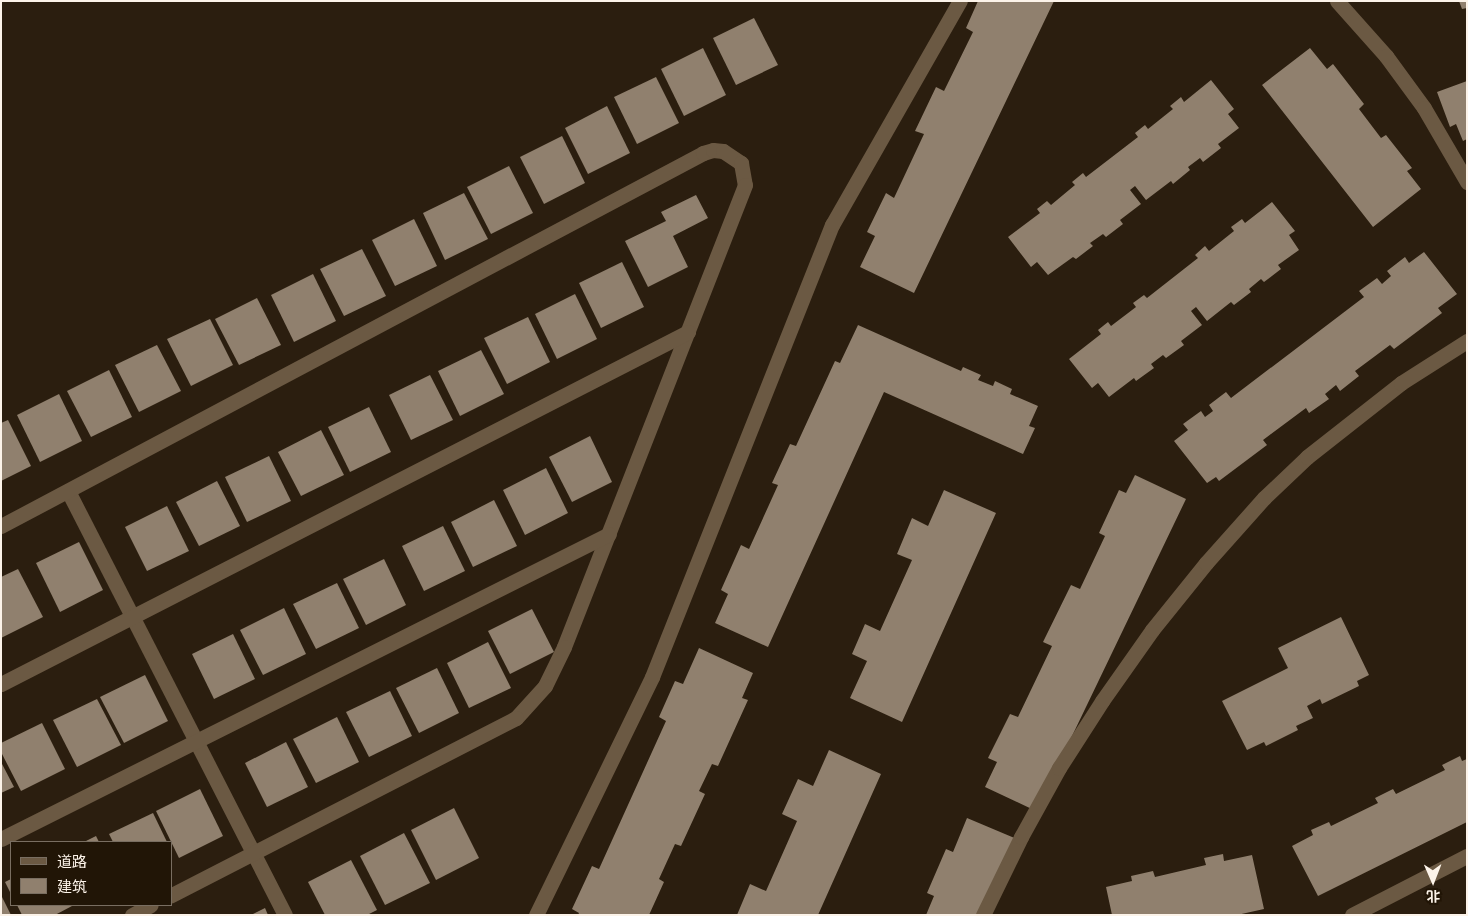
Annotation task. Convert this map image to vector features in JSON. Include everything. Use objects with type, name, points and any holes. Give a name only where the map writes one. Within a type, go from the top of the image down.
[{"type":"lane","points":[[536,915],[652,676],[832,226],[960,1]]},
{"type":"lane","points":[[1338,1],[1386,56],[1424,108],[1467,182]]},
{"type":"lane","points":[[1,526],[703,152],[724,150],[740,163],[745,185],[556,668],[532,703],[516,718],[172,894]]},
{"type":"lane","points":[[1,684],[688,332]]},
{"type":"lane","points":[[983,915],[1021,837],[1059,768],[1152,630],[1206,563],[1264,498],[1315,450],[1402,382],[1467,341]]},
{"type":"lane","points":[[68,491],[285,915]]},
{"type":"lane","points":[[1,839],[609,534]]},
{"type":"lane","points":[[1352,915],[1467,856]]},
{"type":"lane","points":[[132,915],[150,906]]},
{"type":"building","points":[[978,1],[1054,1],[914,293],[860,267],[875,236],[867,232],[886,193],[894,198],[924,134],[915,131],[936,87],[944,91],[973,32],[966,28]]},
{"type":"building","points":[[1459,1],[1467,1],[1467,8],[1462,9]]},
{"type":"building","points":[[754,18],[778,65],[736,85],[713,38]]},
{"type":"building","points":[[703,48],[726,95],[684,116],[661,69]]},
{"type":"building","points":[[1310,48],[1327,69],[1333,64],[1364,104],[1359,109],[1381,138],[1386,135],[1412,168],[1407,171],[1421,189],[1373,227],[1262,85]]},
{"type":"building","points":[[656,77],[679,123],[637,144],[614,97]]},
{"type":"building","points":[[1211,80],[1234,109],[1228,114],[1239,128],[1218,144],[1221,148],[1203,162],[1200,158],[1188,167],[1190,170],[1173,184],[1171,181],[1146,200],[1135,186],[1130,190],[1141,204],[1120,220],[1123,224],[1106,237],[1103,234],[1090,243],[1093,246],[1076,259],[1073,257],[1048,275],[1037,262],[1031,267],[1008,237],[1040,213],[1037,209],[1047,201],[1051,205],[1075,185],[1072,182],[1083,173],[1086,177],[1138,137],[1135,133],[1145,125],[1148,129],[1173,109],[1170,106],[1181,97],[1184,102]]},
{"type":"building","points":[[1467,81],[1467,139],[1463,141],[1456,124],[1450,127],[1437,92]]},
{"type":"building","points":[[607,106],[630,153],[588,174],[565,128]]},
{"type":"building","points":[[562,136],[585,183],[544,204],[520,157]]},
{"type":"building","points":[[509,166],[533,213],[491,234],[467,187]]},
{"type":"building","points":[[464,193],[488,239],[445,260],[423,213]]},
{"type":"building","points":[[696,195],[708,218],[673,236],[688,267],[648,287],[625,241],[666,221],[661,212]]},
{"type":"building","points":[[1272,202],[1295,231],[1289,235],[1299,250],[1278,265],[1281,269],[1264,282],[1261,279],[1249,289],[1251,292],[1234,305],[1231,302],[1207,321],[1196,307],[1191,311],[1202,325],[1181,341],[1184,345],[1166,358],[1163,355],[1151,364],[1154,368],[1136,381],[1134,378],[1109,397],[1098,383],[1092,388],[1069,359],[1101,334],[1098,330],[1108,322],[1111,326],[1136,307],[1133,303],[1144,295],[1147,298],[1198,258],[1195,255],[1205,246],[1209,251],[1234,231],[1231,227],[1242,219],[1245,223]]},
{"type":"building","points":[[414,219],[437,266],[395,286],[372,240]]},
{"type":"building","points":[[362,249],[386,296],[344,316],[320,269]]},
{"type":"building","points":[[1424,252],[1457,294],[1438,308],[1442,313],[1394,349],[1390,345],[1355,371],[1359,376],[1340,391],[1336,385],[1325,394],[1329,399],[1309,413],[1306,408],[1263,440],[1267,445],[1219,481],[1216,477],[1207,483],[1174,441],[1188,430],[1183,424],[1201,411],[1205,417],[1213,411],[1209,405],[1226,392],[1231,398],[1364,297],[1359,291],[1377,278],[1382,284],[1391,276],[1387,271],[1405,257],[1409,263]]},
{"type":"building","points":[[622,262],[644,307],[601,328],[579,283]]},
{"type":"building","points":[[313,274],[336,321],[294,342],[271,295]]},
{"type":"building","points":[[575,294],[597,339],[557,359],[535,314]]},
{"type":"building","points":[[257,298],[281,345],[239,365],[215,319]]},
{"type":"building","points":[[528,317],[550,362],[507,384],[484,338]]},
{"type":"building","points":[[210,319],[233,365],[191,386],[167,339]]},
{"type":"building","points":[[858,325],[961,371],[963,367],[981,375],[978,380],[993,386],[995,381],[1012,389],[1010,394],[1038,406],[1029,426],[1035,428],[1023,454],[884,392],[768,647],[715,623],[728,594],[721,590],[741,545],[749,549],[778,485],[772,483],[790,444],[796,446],[835,361],[840,363]]},
{"type":"building","points":[[157,345],[181,391],[139,412],[115,365]]},
{"type":"building","points":[[481,350],[504,394],[460,416],[438,371]]},
{"type":"building","points":[[109,370],[132,417],[91,437],[67,391]]},
{"type":"building","points":[[430,375],[453,420],[411,440],[389,395]]},
{"type":"building","points":[[59,394],[82,441],[40,462],[17,415]]},
{"type":"building","points":[[369,407],[391,452],[350,472],[328,427]]},
{"type":"building","points":[[8,420],[31,466],[1,481],[1,423]]},
{"type":"building","points":[[321,430],[344,475],[301,496],[278,452]]},
{"type":"building","points":[[590,436],[612,482],[572,502],[549,457]]},
{"type":"building","points":[[269,456],[291,501],[247,522],[225,477]]},
{"type":"building","points":[[546,468],[568,513],[525,535],[503,490]]},
{"type":"building","points":[[1135,475],[1186,499],[1036,811],[985,787],[997,762],[988,758],[1010,714],[1018,717],[1052,646],[1043,642],[1071,585],[1080,589],[1105,536],[1099,533],[1119,490],[1126,493]]},
{"type":"building","points":[[217,481],[240,526],[199,546],[176,502]]},
{"type":"building","points":[[944,490],[996,513],[902,722],[850,698],[867,661],[852,654],[865,624],[880,631],[912,560],[897,554],[912,518],[928,526]]},
{"type":"building","points":[[494,500],[517,546],[473,567],[451,522]]},
{"type":"building","points":[[167,506],[189,551],[147,571],[125,527]]},
{"type":"building","points":[[443,526],[465,571],[424,591],[402,546]]},
{"type":"building","points":[[79,542],[103,590],[60,612],[36,563]]},
{"type":"building","points":[[384,559],[406,605],[366,625],[343,579]]},
{"type":"building","points":[[18,569],[43,617],[1,638],[1,577]]},
{"type":"building","points":[[337,583],[359,628],[316,649],[293,604]]},
{"type":"building","points":[[284,608],[306,654],[263,675],[240,630]]},
{"type":"building","points":[[532,609],[554,652],[510,674],[488,631]]},
{"type":"building","points":[[1341,617],[1369,675],[1357,681],[1359,686],[1322,704],[1320,699],[1307,706],[1313,718],[1296,726],[1298,730],[1266,746],[1264,742],[1247,750],[1222,701],[1288,668],[1278,648]]},
{"type":"building","points":[[233,634],[255,679],[214,699],[192,654]]},
{"type":"building","points":[[488,642],[511,688],[469,708],[447,663]]},
{"type":"building","points":[[699,648],[753,673],[742,698],[748,700],[718,766],[712,764],[699,791],[705,794],[681,846],[675,844],[659,879],[664,882],[649,915],[578,915],[579,913],[572,909],[592,866],[599,869],[666,721],[659,717],[675,681],[683,684]]},
{"type":"building","points":[[437,668],[459,713],[419,733],[396,688]]},
{"type":"building","points":[[145,675],[168,721],[124,743],[100,697]]},
{"type":"building","points":[[390,691],[412,736],[369,757],[346,712]]},
{"type":"building","points":[[97,699],[121,745],[77,767],[53,720]]},
{"type":"building","points":[[337,717],[359,762],[316,783],[293,739]]},
{"type":"building","points":[[42,723],[65,769],[21,791],[1,752],[1,743]]},
{"type":"building","points":[[286,742],[308,787],[267,807],[245,763]]},
{"type":"building","points":[[829,750],[881,774],[818,915],[737,915],[750,884],[766,891],[797,821],[782,814],[798,779],[813,786]]},
{"type":"building","points":[[1460,756],[1462,761],[1467,759],[1467,822],[1318,896],[1292,846],[1313,835],[1311,830],[1329,822],[1331,826],[1378,803],[1375,798],[1393,789],[1396,794],[1445,770],[1442,765]]},
{"type":"building","points":[[1,762],[14,787],[1,793]]},
{"type":"building","points":[[200,789],[223,836],[179,858],[156,811]]},
{"type":"building","points":[[454,808],[479,858],[436,880],[411,830]]},
{"type":"building","points":[[153,813],[167,841],[112,841],[109,834]]},
{"type":"building","points":[[967,818],[1019,840],[987,915],[926,915],[934,896],[927,893],[946,849],[953,852]]},
{"type":"building","points":[[404,833],[430,883],[385,905],[360,856]]},
{"type":"building","points":[[96,836],[98,841],[86,841]]},
{"type":"building","points":[[1223,854],[1224,861],[1252,855],[1264,909],[1237,915],[1112,915],[1106,887],[1132,881],[1131,876],[1153,871],[1155,877],[1206,865],[1204,858]]},
{"type":"building","points":[[351,860],[377,910],[367,915],[325,915],[308,882]]},
{"type":"building","points":[[10,880],[10,892],[5,882]]},
{"type":"building","points":[[1,895],[11,915],[1,915]]},
{"type":"building","points":[[18,906],[72,906],[55,915],[22,915]]},
{"type":"building","points":[[265,908],[268,915],[251,915]]}]
